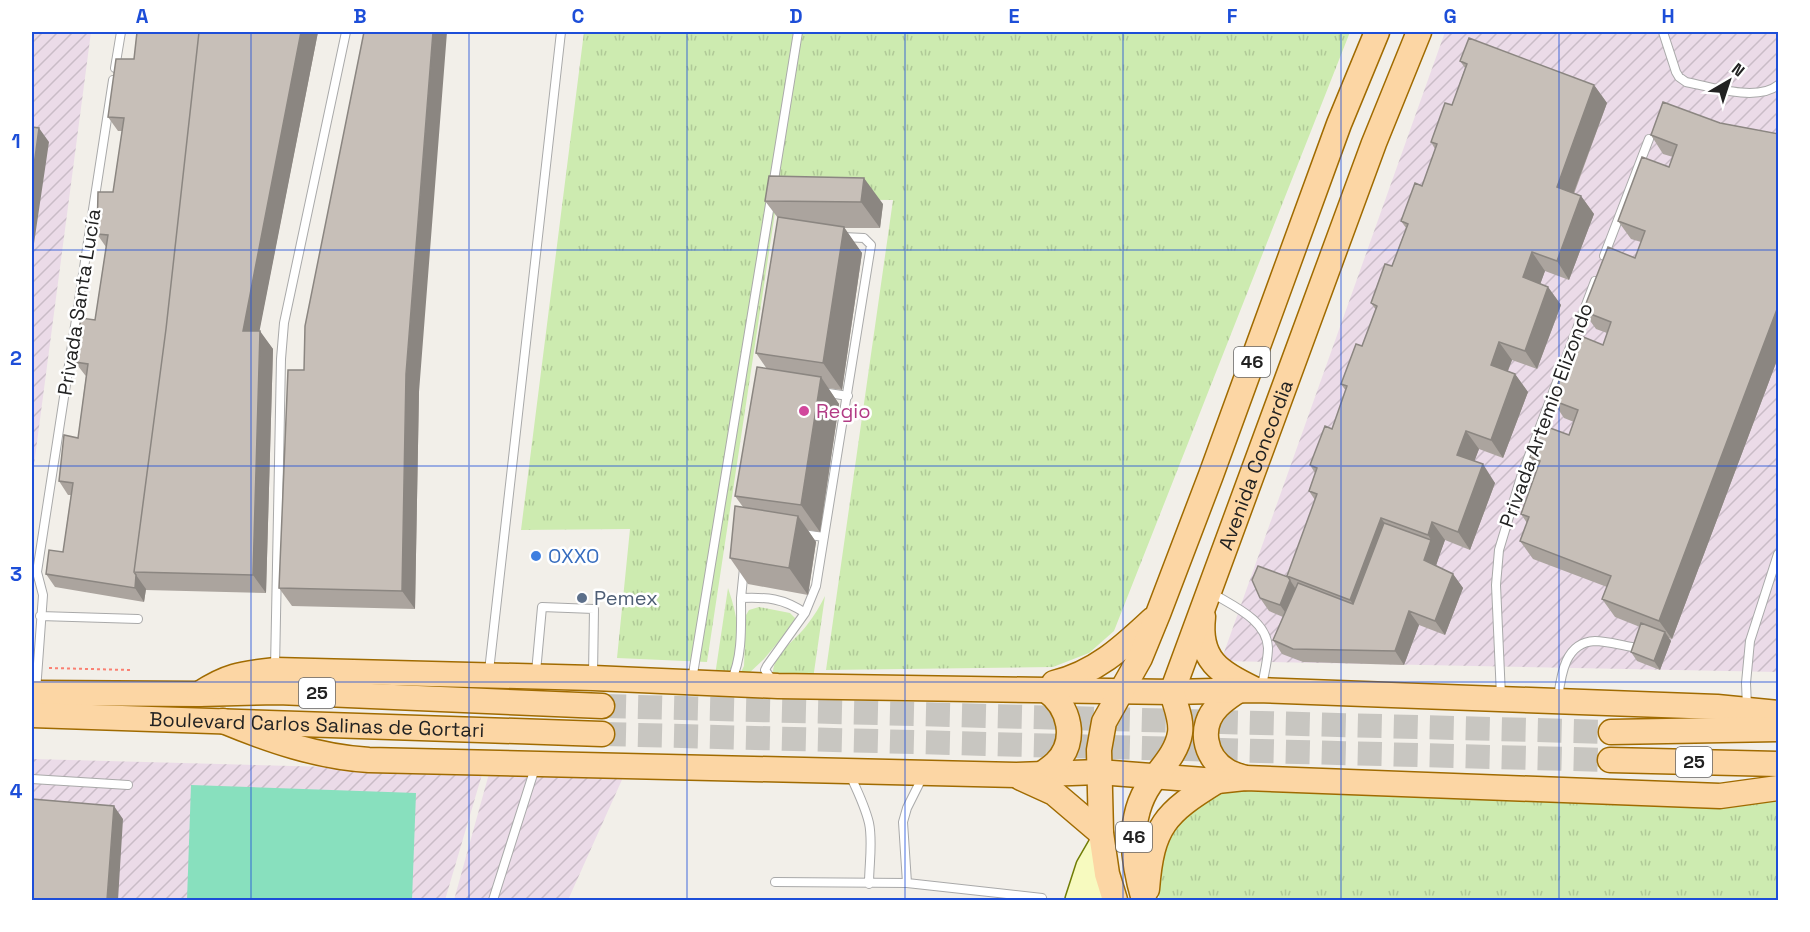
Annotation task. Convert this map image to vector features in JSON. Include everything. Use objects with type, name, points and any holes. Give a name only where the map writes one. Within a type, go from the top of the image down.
[{"type":"main road","name":"Avenida Concordia","points":[[1115,900],[1107,874],[1101,836],[1099,772],[1100,736],[1104,722],[1140,658],[1158,614],[1340,124],[1377,32]]},
{"type":"main road","name":"Avenida Concordia","points":[[1172,692],[1374,143],[1419,32]]},
{"type":"main road","points":[[1207,595],[1202,625],[1204,642],[1209,655],[1220,671],[1251,691]]},
{"type":"main road","points":[[1040,690],[1099,665],[1114,655],[1158,614]]},
{"type":"main road","points":[[199,694],[228,677],[275,670],[593,678],[778,686],[1172,692],[1251,691],[1747,709],[1779,713]]},
{"type":"main road","points":[[1040,690],[1057,698],[1065,710],[1069,737],[1056,764],[1041,775]]},
{"type":"main road","points":[[1245,778],[1228,772],[1208,752],[1206,727],[1210,716],[1218,706],[1251,691]]},
{"type":"main road","name":"Boulevard Carlos Salinas de Gortari","points":[[33,700],[278,692],[602,706]]},
{"type":"main road","name":"46","points":[[1145,900],[1136,872],[1133,852],[1139,808],[1149,785],[1173,752],[1181,731],[1172,692]]},
{"type":"main road","name":"Boulevard Carlos Salinas de Gortari","points":[[33,700],[223,721],[602,734]]},
{"type":"main road","points":[[223,721],[256,735],[345,758],[1016,776],[1099,772],[1217,781],[1245,778],[1720,796],[1779,788]]},
{"type":"main road","name":"25","points":[[1611,732],[1779,729]]},
{"type":"main road","name":"25","points":[[1610,760],[1779,764]]},
{"type":"main road","points":[[1016,776],[1054,793],[1101,836]]},
{"type":"main road","points":[[1145,900],[1152,852],[1157,834],[1164,822],[1186,800],[1217,781]]},
{"type":"street","points":[[1076,900],[1087,866],[1101,836]]},
{"type":"street","points":[[1091,900],[1107,874]]},
{"type":"lane","name":"Privada Santa Lucía","points":[[32,582],[37,572],[121,32]]},
{"type":"lane","points":[[275,670],[281,359],[284,323],[346,32]]},
{"type":"lane","points":[[489,676],[561,32]]},
{"type":"lane","points":[[692,682],[798,32]]},
{"type":"lane","points":[[1663,32],[1676,72],[1686,82],[1756,93],[1766,92],[1779,85]]},
{"type":"lane","name":"Privada Artemio Elizondo","points":[[1501,701],[1496,585],[1499,550],[1521,477],[1649,139]]},
{"type":"lane","points":[[778,686],[766,672],[766,666],[805,613],[816,585],[871,245],[864,238],[829,236]]},
{"type":"lane","points":[[814,391],[848,396]]},
{"type":"lane","points":[[792,533],[824,537]]},
{"type":"lane","points":[[1747,709],[1746,683],[1750,642],[1779,554]]},
{"type":"lane","points":[[729,683],[734,672],[740,642],[745,559]]},
{"type":"lane","name":"Privada Santa Lucía","points":[[33,700],[43,595],[37,572]]},
{"type":"lane","points":[[1207,595],[1251,618],[1264,633],[1268,647],[1251,691]]},
{"type":"lane","points":[[741,598],[782,600],[805,613]]},
{"type":"lane","points":[[536,677],[542,607],[594,609],[593,678]]},
{"type":"lane","points":[[40,616],[138,620]]},
{"type":"lane","points":[[1557,702],[1561,675],[1567,658],[1578,646],[1594,641],[1632,647]]},
{"type":"lane","points":[[493,900],[536,764]]},
{"type":"lane","points":[[848,771],[869,824],[869,884]]},
{"type":"lane","points":[[907,883],[903,822],[907,808],[924,773]]},
{"type":"lane","points":[[32,779],[128,785]]},
{"type":"lane","points":[[775,882],[907,883],[1042,898]]},
{"type":"path","points":[[37,668],[130,670]]},
{"type":"shaded area","points":[[32,32],[91,32],[32,480]]},
{"type":"shaded area","points":[[1445,32],[1778,32],[1778,672],[1221,661]]},
{"type":"shaded area","points":[[32,759],[483,771],[445,900],[32,900]]},
{"type":"shaded area","points":[[490,770],[625,773],[568,900],[454,900]]},
{"type":"green space","points":[[584,32],[1350,32],[1114,631],[1089,653],[1053,667],[826,670],[893,200],[777,199],[707,662],[617,658],[630,529],[521,530]]},
{"type":"green space","points":[[728,588],[738,628],[738,648],[731,669],[714,682]]},
{"type":"green space","points":[[825,596],[812,686],[779,678],[773,672],[777,659],[807,625]]},
{"type":"green space","points":[[759,607],[790,613],[795,618],[794,623],[764,659],[746,676],[739,676],[744,666],[746,615],[749,610]]},
{"type":"green space","points":[[191,785],[416,793],[412,900],[187,900]]},
{"type":"green space","points":[[1231,791],[1748,805],[1778,799],[1778,900],[1160,900],[1155,880],[1173,823],[1199,802]]},
{"type":"building","points":[[137,32],[199,32],[166,329],[134,572],[136,575],[135,588],[46,574],[49,550],[63,552],[73,483],[59,481],[64,435],[78,438],[88,364],[75,362],[81,318],[95,320],[108,235],[97,234],[98,192],[113,192],[124,118],[108,117],[116,59],[134,59]]},
{"type":"building","points":[[199,32],[301,32],[243,331],[260,331],[253,575],[134,572],[166,329]]},
{"type":"building","points":[[364,32],[433,32],[406,374],[402,591],[279,588],[288,370],[304,370],[305,326]]},
{"type":"building","points":[[1469,38],[1594,85],[1557,187],[1581,196],[1557,261],[1532,252],[1523,277],[1548,287],[1525,351],[1499,342],[1491,365],[1515,374],[1491,440],[1466,431],[1457,455],[1483,464],[1458,532],[1432,522],[1428,535],[1381,518],[1350,600],[1287,576],[1317,494],[1309,491],[1317,468],[1310,465],[1325,426],[1332,429],[1347,386],[1341,384],[1356,344],[1362,346],[1377,306],[1371,303],[1385,264],[1392,266],[1408,224],[1401,221],[1415,183],[1422,186],[1437,144],[1431,142],[1445,103],[1452,105],[1467,64],[1460,61]]},
{"type":"building","points":[[1663,102],[1720,123],[1779,134],[1779,304],[1659,621],[1602,599],[1611,576],[1520,541],[1529,517],[1521,514],[1540,461],[1530,457],[1542,425],[1569,435],[1578,410],[1552,400],[1576,334],[1603,345],[1611,322],[1583,311],[1608,247],[1635,258],[1645,231],[1618,221],[1642,157],[1669,167],[1677,145],[1651,135]]},
{"type":"building","points":[[32,127],[39,128],[32,180]]},
{"type":"building","points":[[769,176],[864,178],[861,202],[765,201]]},
{"type":"building","points":[[778,217],[844,227],[823,363],[756,353]]},
{"type":"building","points":[[757,367],[821,377],[801,505],[735,496]]},
{"type":"building","points":[[735,506],[798,516],[789,568],[730,558]]},
{"type":"building","points":[[1384,523],[1431,540],[1424,560],[1453,574],[1435,621],[1409,611],[1395,651],[1293,649],[1273,640],[1298,583],[1353,604]]},
{"type":"building","points":[[1258,566],[1288,577],[1290,580],[1280,605],[1260,598],[1252,580]]},
{"type":"building","points":[[1641,623],[1665,632],[1654,661],[1631,652]]},
{"type":"building","points":[[32,799],[114,806],[107,900],[32,900]]},
{"type":"tunnel","points":[[602,706],[1611,732]]},
{"type":"tunnel","points":[[602,734],[1610,760]]},
{"type":"place","name":"Regio","points":[[804,411]]},
{"type":"place","name":"OXXO","points":[[536,556]]},
{"type":"place","name":"Pemex","points":[[582,598]]}]
